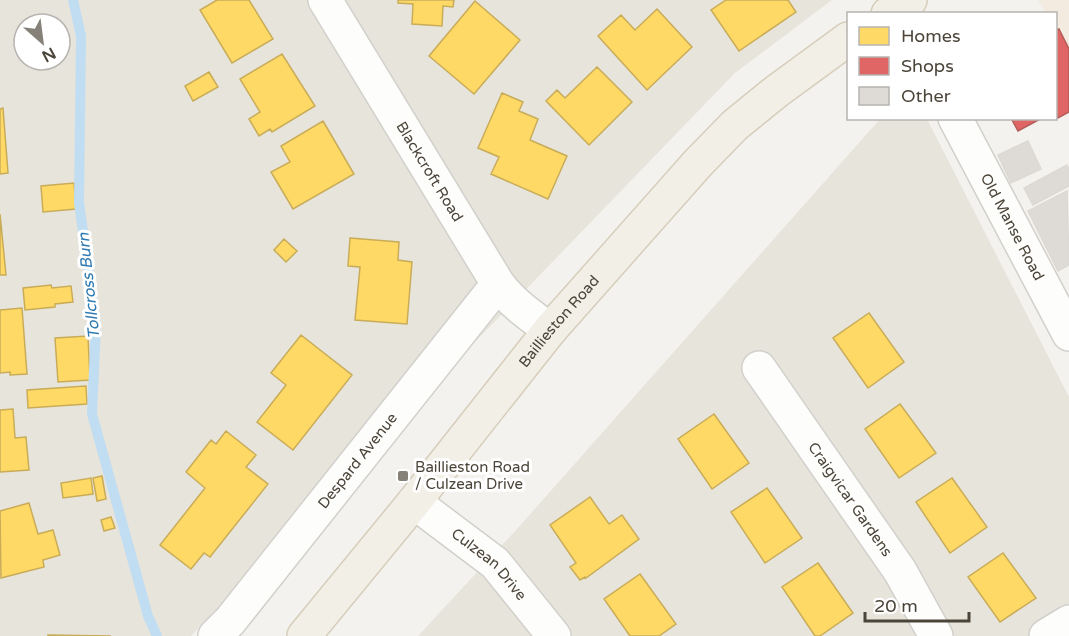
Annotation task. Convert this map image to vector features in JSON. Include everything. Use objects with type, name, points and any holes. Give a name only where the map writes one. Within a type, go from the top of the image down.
[{"type":"main road","name":"Baillieston Road","points":[[304,636],[550,330],[698,163],[735,125],[847,40]]},
{"type":"street","name":"Blackcroft Road","points":[[325,0],[498,284],[521,309],[550,330]]},
{"type":"street","name":"Old Manse Road","points":[[956,120],[1069,334]]},
{"type":"street","name":"Despard Avenue","points":[[215,636],[230,621],[498,284]]},
{"type":"street","name":"Craigvicar Gardens","points":[[759,368],[900,571],[936,636]]},
{"type":"street","name":"Culzean Drive","points":[[414,502],[495,563],[554,636]]},
{"type":"street","points":[[1046,636],[1069,622]]},
{"type":"shaded area","points":[[0,0],[832,0],[735,73],[191,636],[0,636]]},
{"type":"shaded area","points":[[1038,0],[1069,0],[1069,57],[1057,34],[1057,12],[1045,12]]},
{"type":"shaded area","points":[[879,120],[928,120],[1069,397],[1069,636],[418,636],[517,529]]},
{"type":"building: Homes","points":[[217,0],[249,0],[273,39],[232,63],[200,10]]},
{"type":"building: Homes","points":[[398,0],[454,0],[453,7],[443,6],[442,26],[412,24],[413,4],[398,3]]},
{"type":"building: Homes","points":[[726,0],[788,0],[796,12],[739,51],[711,10]]},
{"type":"building: Homes","points":[[475,1],[520,40],[474,94],[429,56]]},
{"type":"building: Homes","points":[[657,9],[692,47],[647,90],[598,36],[621,15],[635,30]]},
{"type":"building: Homes","points":[[282,54],[315,106],[272,132],[270,129],[259,136],[249,119],[260,112],[240,79]]},
{"type":"building: Homes","points":[[597,67],[632,102],[589,145],[546,101],[557,90],[565,98]]},
{"type":"building: Homes","points":[[209,72],[218,87],[193,101],[185,86]]},
{"type":"building: Homes","points":[[502,93],[523,102],[519,111],[538,119],[530,140],[567,156],[548,199],[491,174],[499,157],[478,148]]},
{"type":"building: Homes","points":[[3,108],[8,173],[0,174],[0,109]]},
{"type":"building: Homes","points":[[323,121],[354,174],[293,209],[271,172],[290,162],[281,146]]},
{"type":"building: Homes","points":[[74,183],[76,209],[43,212],[41,186]]},
{"type":"building: Homes","points":[[0,214],[6,275],[0,275]]},
{"type":"building: Homes","points":[[350,238],[399,242],[398,260],[412,262],[407,324],[355,320],[360,267],[348,266]]},
{"type":"building: Homes","points":[[284,239],[297,251],[286,262],[274,250]]},
{"type":"building: Homes","points":[[51,285],[52,288],[71,286],[73,302],[55,304],[55,307],[25,310],[23,288]]},
{"type":"building: Homes","points":[[22,308],[27,374],[0,373],[0,310]]},
{"type":"building: Homes","points":[[869,313],[904,362],[868,388],[833,338]]},
{"type":"building: Homes","points":[[301,335],[352,375],[293,450],[257,422],[286,385],[271,373]]},
{"type":"building: Homes","points":[[88,336],[90,380],[58,382],[55,338]]},
{"type":"building: Homes","points":[[86,386],[87,404],[28,408],[27,390]]},
{"type":"building: Homes","points":[[900,404],[936,453],[899,478],[865,429]]},
{"type":"building: Homes","points":[[13,409],[15,438],[26,437],[29,470],[0,472],[0,410]]},
{"type":"building: Homes","points":[[714,414],[749,463],[712,489],[678,439]]},
{"type":"building: Homes","points":[[226,431],[256,455],[246,467],[268,484],[210,557],[204,553],[191,569],[160,545],[205,488],[186,472],[211,440],[216,444]]},
{"type":"building: Homes","points":[[102,476],[106,499],[97,501],[93,478]]},
{"type":"building: Homes","points":[[91,478],[93,494],[63,498],[61,483]]},
{"type":"building: Homes","points":[[952,478],[987,527],[950,553],[916,502]]},
{"type":"building: Homes","points":[[767,488],[802,538],[765,563],[731,512]]},
{"type":"building: Homes","points":[[590,497],[609,524],[622,515],[639,539],[580,580],[570,567],[576,563],[550,525]]},
{"type":"building: Homes","points":[[29,503],[38,534],[53,530],[60,555],[43,560],[44,567],[1,578],[0,511]]},
{"type":"building: Homes","points":[[111,517],[115,528],[104,531],[101,520]]},
{"type":"building: Homes","points":[[1003,553],[1036,598],[1000,622],[968,577]]},
{"type":"building: Homes","points":[[818,563],[853,613],[820,636],[815,636],[782,587]]},
{"type":"building: Homes","points":[[640,574],[676,624],[659,636],[630,636],[604,599]]},
{"type":"building: Homes","points":[[48,635],[111,636],[48,636]]},
{"type":"building: Shops","points":[[1059,29],[1069,49],[1069,112],[1058,118],[1057,116],[1057,30]]},
{"type":"building: Shops","points":[[1012,120],[1038,120],[1018,131]]},
{"type":"building: Other","points":[[1028,141],[1041,169],[1011,183],[998,155]]},
{"type":"building: Other","points":[[1067,165],[1069,186],[1033,205],[1024,188]]},
{"type":"building: Other","points":[[1067,191],[1069,265],[1058,271],[1028,211]]},
{"type":"waterway","name":"Tollcross Burn","points":[[73,0],[81,36],[79,203],[96,325],[92,414],[148,616],[157,636]]},
{"type":"place","name":"Baillieston Road / Culzean Drive","points":[[403,476]]}]
